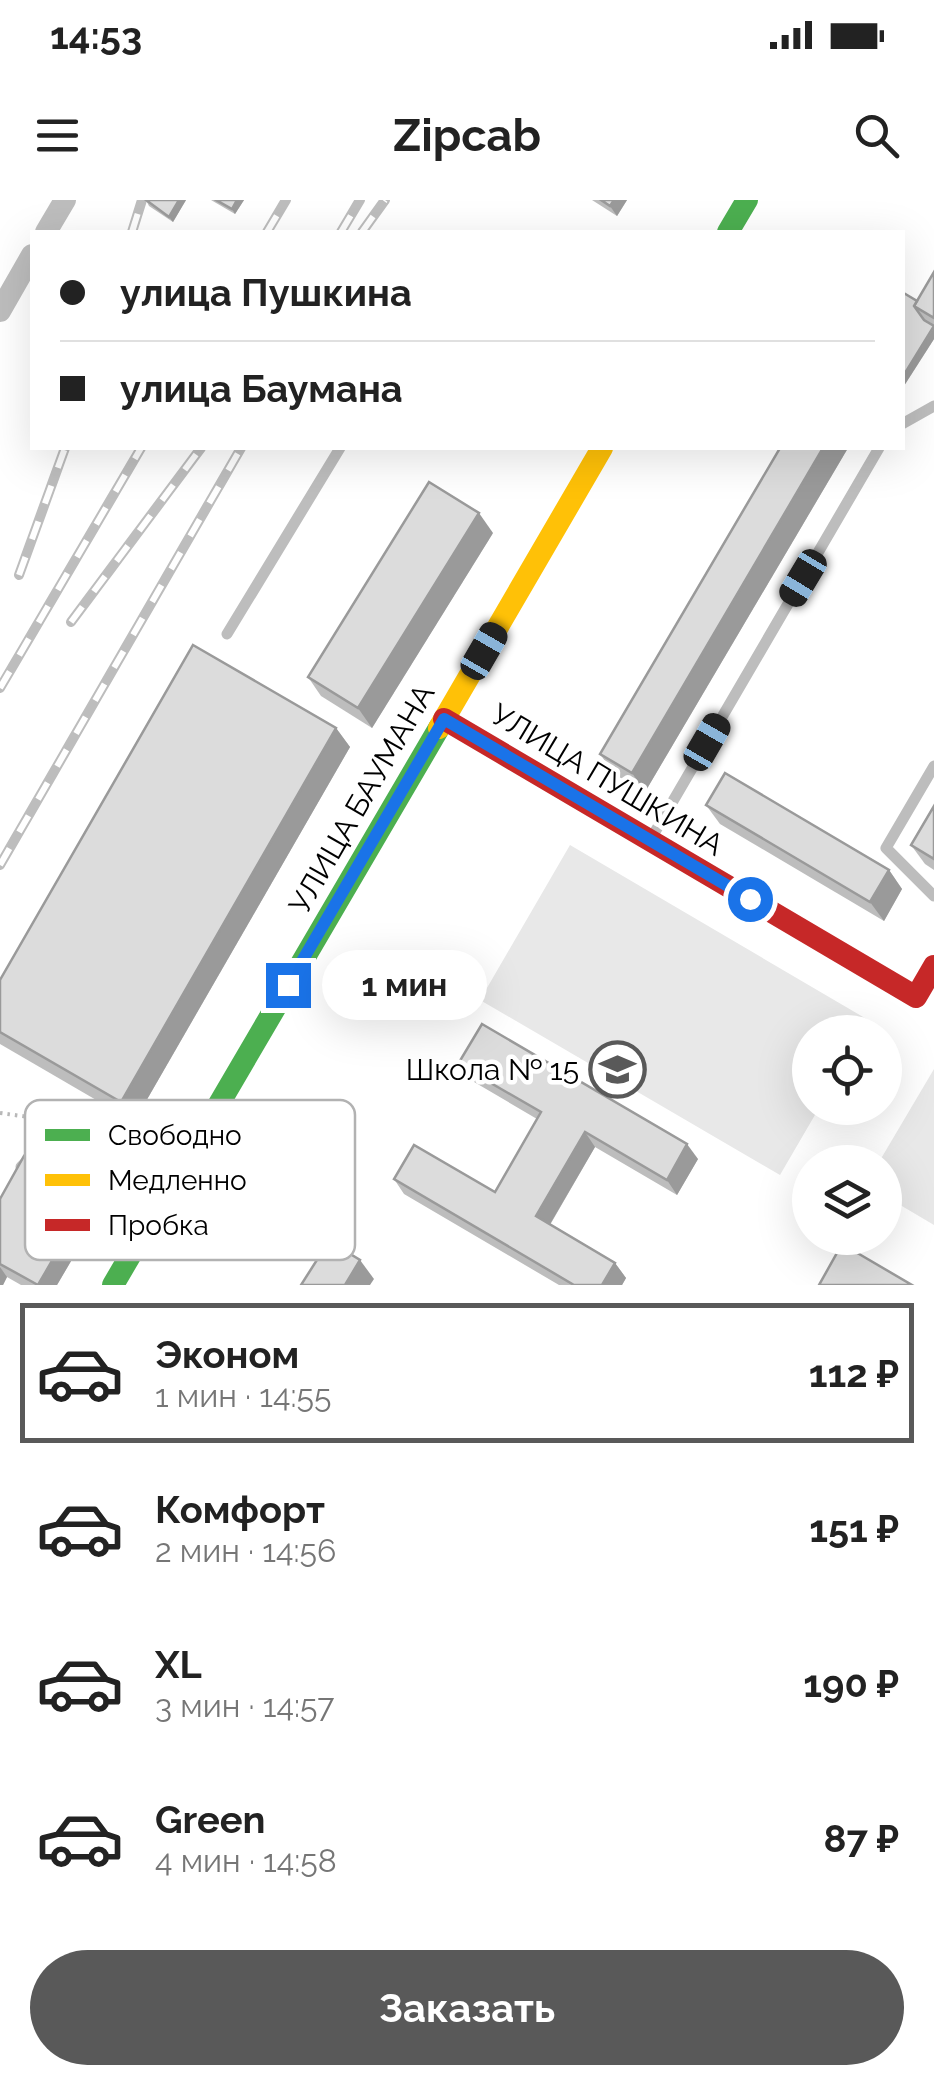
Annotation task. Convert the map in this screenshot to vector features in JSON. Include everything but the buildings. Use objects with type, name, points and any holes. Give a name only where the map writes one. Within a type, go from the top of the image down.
[{"type":"main road","points":[[729,230],[746,200]]},
{"type":"main road","name":"УЛИЦА БАУМАНА","points":[[221,1100],[601,450]]},
{"type":"main road","name":"УЛИЦА ПУШКИНА","points":[[444,719],[916,997],[933,969]]},
{"type":"main road","name":"УЛИЦА БАУМАНА","points":[[113,1285],[128,1260]]},
{"type":"street","points":[[47,230],[65,200]]},
{"type":"street","points":[[0,311],[30,258]]},
{"type":"lane","points":[[905,422],[934,406]]},
{"type":"lane","points":[[227,634],[339,450]]},
{"type":"lane","points":[[650,840],[878,450]]},
{"type":"lane","points":[[934,766],[886,848],[934,896]]},
{"type":"lane","points":[[16,1178],[25,1164]]},
{"type":"shaded area","points":[[570,845],[860,1015],[792,1015],[792,1125],[809,1125],[797,1145],[792,1145],[792,1154],[780,1175],[480,1000]]},
{"type":"shaded area","points":[[934,1069],[934,1225],[902,1206],[902,1145],[889,1145]]},
{"type":"railway","points":[[133,230],[142,200]]},
{"type":"railway","points":[[268,230],[286,200]]},
{"type":"railway","points":[[342,230],[360,200]]},
{"type":"railway","points":[[363,230],[385,200]]},
{"type":"railway","points":[[19,575],[64,450]]},
{"type":"railway","points":[[0,688],[140,450]]},
{"type":"railway","points":[[71,622],[200,450]]},
{"type":"railway","points":[[0,865],[240,450]]},
{"type":"traffic: fast","points":[[729,230],[747,200]]},
{"type":"traffic: fast","points":[[221,1100],[439,728]]},
{"type":"traffic: fast","points":[[113,1285],[128,1260]]},
{"type":"traffic: slow","points":[[439,728],[601,450]]},
{"type":"traffic: jam","points":[[444,719],[916,997],[934,966]]},
{"type":"place","name":"Школа № 15","points":[[618,1070]]},
{"type":"route","points":[[288,985],[444,719],[750,899]]}]
